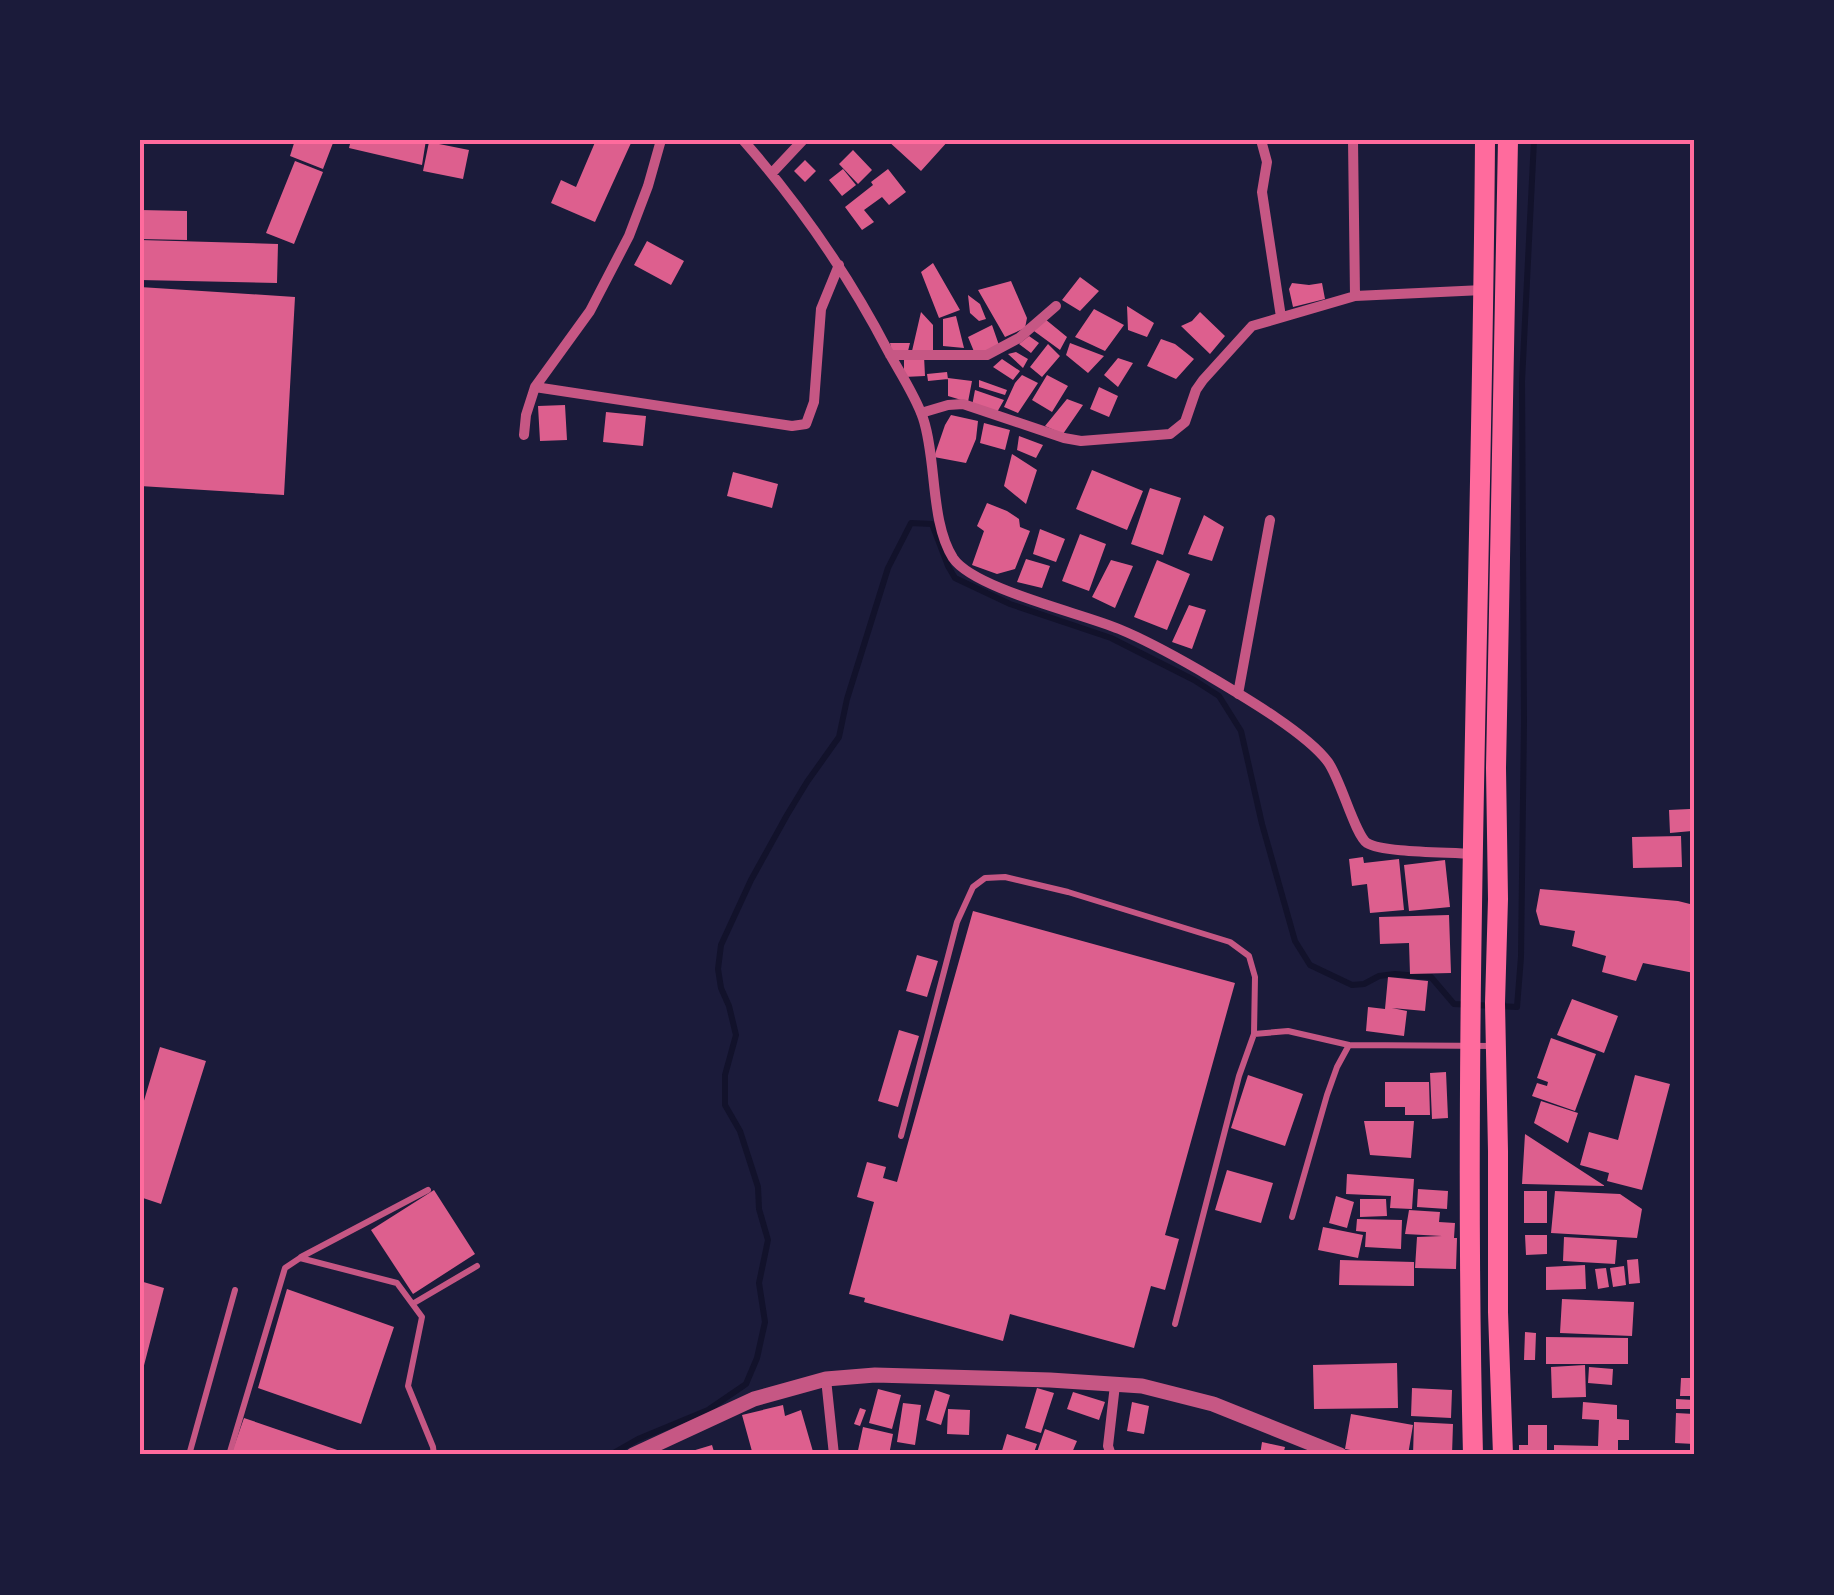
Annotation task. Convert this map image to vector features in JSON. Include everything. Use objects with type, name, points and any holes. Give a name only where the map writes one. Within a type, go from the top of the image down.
[{"type":"highway","points":[[1474,1455],[1470,1313],[1471,899],[1485,140]]},
{"type":"highway","points":[[1503,1455],[1498,1312],[1496,768],[1508,140]]},
{"type":"highway","points":[[1478,471],[1503,470]]},
{"type":"highway","points":[[1471,899],[1498,899]]},
{"type":"street","points":[[524,435],[535,386],[602,291],[630,236],[661,140]]},
{"type":"street","points":[[742,140],[772,173],[839,265],[922,413],[945,541],[961,567],[986,581],[1118,628],[1167,652],[1292,730],[1325,757],[1358,834],[1366,842],[1392,849],[1472,854]]},
{"type":"street","points":[[772,173],[803,140]]},
{"type":"street","points":[[1261,140],[1267,162],[1262,192],[1282,317]]},
{"type":"street","points":[[1353,140],[1355,296]]},
{"type":"street","points":[[535,386],[792,426],[806,424],[814,402],[821,309],[839,265]]},
{"type":"street","points":[[922,413],[963,404],[1080,442],[1170,434],[1184,422],[1203,380],[1252,326],[1355,296],[1484,290]]},
{"type":"street","points":[[890,355],[997,351],[1019,338],[1056,306]]},
{"type":"street","points":[[1238,694],[1270,520]]},
{"type":"street","points":[[633,1455],[754,1400],[826,1379],[894,1376],[1142,1386],[1213,1404],[1340,1455]]},
{"type":"street","points":[[826,1379],[834,1455]]},
{"type":"street","points":[[1111,1455],[1108,1446],[1115,1385]]},
{"type":"lane","points":[[901,1136],[957,922],[973,887],[985,878],[1005,877],[1068,892],[1230,942],[1249,956],[1255,977],[1254,1034],[1239,1076],[1175,1324]]},
{"type":"lane","points":[[1254,1034],[1288,1031],[1349,1045],[1496,1046]]},
{"type":"lane","points":[[1292,1217],[1337,1068],[1349,1045]]},
{"type":"lane","points":[[229,1455],[285,1268],[428,1190]]},
{"type":"lane","points":[[300,1258],[397,1282],[414,1303],[422,1317],[408,1386],[434,1455]]},
{"type":"lane","points":[[414,1303],[477,1266]]},
{"type":"lane","points":[[189,1455],[235,1290]]},
{"type":"building","points":[[295,140],[333,143],[323,169],[290,156]]},
{"type":"building","points":[[351,140],[426,140],[422,165],[349,148]]},
{"type":"building","points":[[596,140],[631,143],[595,222],[551,203],[561,180],[576,187]]},
{"type":"building","points":[[887,140],[949,140],[921,171]]},
{"type":"building","points":[[429,142],[469,150],[463,179],[423,171]]},
{"type":"building","points":[[853,150],[872,170],[858,184],[839,164]]},
{"type":"building","points":[[805,160],[816,171],[805,182],[794,171]]},
{"type":"building","points":[[295,161],[323,172],[294,244],[266,233]]},
{"type":"building","points":[[843,169],[856,185],[842,196],[829,180]]},
{"type":"building","points":[[888,169],[906,192],[889,205],[882,197],[864,210],[874,222],[862,230],[845,207]]},
{"type":"building","points":[[140,210],[187,211],[187,240],[140,239]]},
{"type":"building","points":[[140,240],[278,244],[277,283],[140,280]]},
{"type":"building","points":[[647,241],[684,261],[671,285],[634,265]]},
{"type":"building","points":[[933,263],[960,310],[939,318],[921,272]]},
{"type":"building","points":[[1080,277],[1099,291],[1080,311],[1062,300]]},
{"type":"building","points":[[1011,281],[1027,318],[1025,328],[1005,337],[978,290]]},
{"type":"building","points":[[1292,283],[1322,283],[1325,299],[1293,307],[1289,289]]},
{"type":"building","points":[[140,287],[295,297],[284,495],[140,486]]},
{"type":"building","points":[[968,295],[980,304],[986,319],[979,321],[970,313]]},
{"type":"building","points":[[1127,306],[1154,323],[1147,337],[1128,330]]},
{"type":"building","points":[[1094,309],[1124,325],[1105,351],[1075,337]]},
{"type":"building","points":[[921,312],[933,325],[933,351],[912,351]]},
{"type":"building","points":[[1200,312],[1225,336],[1210,354],[1181,326]]},
{"type":"building","points":[[956,316],[964,348],[943,346],[943,319]]},
{"type":"building","points":[[1045,319],[1067,337],[1060,350],[1034,331]]},
{"type":"building","points":[[992,325],[1000,348],[975,354],[968,337]]},
{"type":"building","points":[[1029,336],[1039,343],[1031,353],[1019,344]]},
{"type":"building","points":[[1161,339],[1194,359],[1176,379],[1147,366]]},
{"type":"building","points":[[890,343],[910,343],[908,351],[892,353]]},
{"type":"building","points":[[1070,343],[1104,356],[1088,373],[1066,355]]},
{"type":"building","points":[[1048,344],[1060,356],[1042,377],[1030,367]]},
{"type":"building","points":[[1016,352],[1028,359],[1023,368],[1008,354]]},
{"type":"building","points":[[924,356],[925,376],[904,377],[904,357]]},
{"type":"building","points":[[1118,358],[1133,363],[1118,387],[1104,375]]},
{"type":"building","points":[[1002,359],[1020,371],[1013,380],[993,367]]},
{"type":"building","points":[[947,372],[948,379],[928,381],[927,374]]},
{"type":"building","points":[[1022,375],[1038,383],[1018,413],[1004,407]]},
{"type":"building","points":[[1047,375],[1068,386],[1052,412],[1032,400]]},
{"type":"building","points":[[948,378],[972,381],[968,402],[948,396]]},
{"type":"building","points":[[979,380],[1007,390],[1005,395],[979,387]]},
{"type":"building","points":[[1099,387],[1118,396],[1109,417],[1090,409]]},
{"type":"building","points":[[975,390],[1004,400],[996,414],[972,406]]},
{"type":"building","points":[[1067,399],[1083,405],[1063,434],[1045,426]]},
{"type":"building","points":[[565,405],[567,440],[540,441],[538,406]]},
{"type":"building","points":[[606,412],[646,416],[643,446],[603,442]]},
{"type":"building","points":[[951,415],[978,421],[976,439],[966,463],[934,457]]},
{"type":"building","points":[[984,423],[1010,430],[1005,450],[980,443]]},
{"type":"building","points":[[1019,436],[1043,445],[1036,458],[1017,450]]},
{"type":"building","points":[[1012,454],[1037,470],[1026,504],[1004,486]]},
{"type":"building","points":[[1092,470],[1143,491],[1127,530],[1076,509]]},
{"type":"building","points":[[733,472],[778,484],[772,508],[727,496]]},
{"type":"building","points":[[1150,488],[1181,498],[1163,555],[1131,544]]},
{"type":"building","points":[[987,503],[1007,511],[1019,519],[1020,527],[1030,531],[1015,569],[997,574],[972,565],[984,531],[977,526]]},
{"type":"building","points":[[1204,515],[1224,527],[1212,561],[1188,554]]},
{"type":"building","points":[[1040,529],[1065,539],[1056,562],[1033,554]]},
{"type":"building","points":[[1080,534],[1106,544],[1089,591],[1062,581]]},
{"type":"building","points":[[1026,559],[1050,566],[1042,588],[1017,582]]},
{"type":"building","points":[[1111,560],[1133,566],[1115,608],[1092,597]]},
{"type":"building","points":[[1157,560],[1190,574],[1167,630],[1134,617]]},
{"type":"building","points":[[1189,605],[1206,610],[1192,649],[1172,642]]},
{"type":"building","points":[[1690,809],[1692,831],[1670,833],[1669,810]]},
{"type":"building","points":[[1681,836],[1682,867],[1633,868],[1632,837]]},
{"type":"building","points":[[1363,857],[1364,863],[1399,859],[1404,910],[1370,913],[1367,884],[1352,886],[1349,859]]},
{"type":"building","points":[[1445,860],[1450,907],[1409,911],[1404,865]]},
{"type":"building","points":[[1540,889],[1694,905],[1694,973],[1643,963],[1636,981],[1602,972],[1606,956],[1572,946],[1575,931],[1540,925],[1536,911]]},
{"type":"building","points":[[973,911],[1235,983],[1165,1235],[1179,1239],[1165,1290],[1151,1286],[1134,1348],[1010,1314],[1003,1341],[864,1302],[865,1298],[849,1294],[874,1202],[857,1197],[867,1162],[886,1167],[883,1178],[897,1182]]},
{"type":"building","points":[[1449,915],[1451,973],[1410,974],[1409,943],[1380,944],[1379,917]]},
{"type":"building","points":[[917,955],[938,961],[927,997],[906,991]]},
{"type":"building","points":[[1388,977],[1428,981],[1425,1011],[1392,1008],[1407,1011],[1404,1036],[1366,1031],[1368,1007],[1385,1009]]},
{"type":"building","points":[[1572,999],[1618,1016],[1604,1053],[1557,1035]]},
{"type":"building","points":[[899,1030],[919,1036],[898,1107],[878,1101]]},
{"type":"building","points":[[1551,1038],[1596,1054],[1575,1111],[1532,1096],[1537,1083],[1547,1086],[1548,1082],[1537,1078]]},
{"type":"building","points":[[160,1047],[206,1061],[161,1204],[140,1197],[140,1114]]},
{"type":"building","points":[[1446,1072],[1448,1118],[1432,1119],[1430,1073]]},
{"type":"building","points":[[1248,1075],[1303,1094],[1285,1146],[1231,1128]]},
{"type":"building","points":[[1635,1075],[1670,1084],[1642,1190],[1607,1181],[1609,1173],[1580,1165],[1589,1132],[1618,1140]]},
{"type":"building","points":[[1385,1082],[1429,1082],[1430,1115],[1405,1115],[1405,1107],[1385,1107]]},
{"type":"building","points":[[1541,1101],[1578,1113],[1568,1143],[1534,1123]]},
{"type":"building","points":[[1364,1121],[1414,1121],[1411,1158],[1370,1155]]},
{"type":"building","points":[[1525,1134],[1605,1186],[1522,1184]]},
{"type":"building","points":[[1227,1170],[1273,1183],[1261,1223],[1215,1210]]},
{"type":"building","points":[[1347,1174],[1414,1179],[1412,1209],[1390,1208],[1391,1196],[1346,1194]]},
{"type":"building","points":[[1418,1189],[1448,1191],[1447,1209],[1417,1207]]},
{"type":"building","points":[[434,1190],[475,1254],[413,1294],[371,1230]]},
{"type":"building","points":[[1524,1191],[1547,1191],[1547,1223],[1524,1223]]},
{"type":"building","points":[[1555,1191],[1620,1194],[1642,1209],[1637,1238],[1551,1233]]},
{"type":"building","points":[[1336,1196],[1354,1202],[1347,1228],[1329,1223]]},
{"type":"building","points":[[1360,1199],[1386,1199],[1387,1216],[1360,1217]]},
{"type":"building","points":[[1409,1210],[1440,1212],[1439,1222],[1455,1223],[1456,1269],[1415,1268],[1417,1237],[1442,1236],[1405,1234]]},
{"type":"building","points":[[1357,1219],[1402,1220],[1401,1249],[1365,1247],[1366,1232],[1356,1231]]},
{"type":"building","points":[[1323,1227],[1363,1235],[1358,1258],[1318,1250]]},
{"type":"building","points":[[1525,1235],[1547,1235],[1547,1254],[1526,1255]]},
{"type":"building","points":[[1564,1237],[1617,1240],[1615,1264],[1563,1261]]},
{"type":"building","points":[[1638,1259],[1640,1283],[1629,1284],[1627,1260]]},
{"type":"building","points":[[1340,1260],[1414,1262],[1414,1286],[1339,1285]]},
{"type":"building","points":[[1585,1265],[1586,1289],[1546,1290],[1546,1267]]},
{"type":"building","points":[[1624,1266],[1626,1285],[1613,1287],[1610,1268]]},
{"type":"building","points":[[1606,1268],[1609,1287],[1598,1289],[1595,1269]]},
{"type":"building","points":[[140,1281],[164,1288],[141,1377],[140,1377]]},
{"type":"building","points":[[287,1289],[394,1327],[361,1424],[258,1388]]},
{"type":"building","points":[[1562,1299],[1634,1302],[1632,1336],[1560,1333]]},
{"type":"building","points":[[1525,1332],[1536,1333],[1535,1360],[1524,1360]]},
{"type":"building","points":[[1546,1337],[1628,1338],[1628,1364],[1546,1364]]},
{"type":"building","points":[[1397,1363],[1398,1408],[1314,1409],[1313,1365]]},
{"type":"building","points":[[1585,1365],[1586,1397],[1552,1398],[1551,1367]]},
{"type":"building","points":[[1589,1367],[1613,1369],[1612,1385],[1588,1383]]},
{"type":"building","points":[[1681,1378],[1694,1378],[1694,1396],[1680,1396]]},
{"type":"building","points":[[1037,1388],[1054,1393],[1041,1433],[1025,1428]]},
{"type":"building","points":[[1412,1388],[1452,1390],[1451,1418],[1411,1416]]},
{"type":"building","points":[[878,1389],[901,1395],[892,1429],[869,1423]]},
{"type":"building","points":[[935,1390],[950,1395],[941,1425],[926,1420]]},
{"type":"building","points":[[1073,1392],[1105,1402],[1099,1420],[1067,1409]]},
{"type":"building","points":[[1676,1399],[1694,1400],[1694,1409],[1676,1409]]},
{"type":"building","points":[[1132,1402],[1149,1406],[1144,1434],[1127,1431]]},
{"type":"building","points":[[1583,1402],[1617,1405],[1617,1419],[1629,1420],[1629,1440],[1618,1440],[1618,1455],[1554,1455],[1554,1445],[1598,1446],[1599,1420],[1582,1419]]},
{"type":"building","points":[[903,1403],[921,1405],[915,1445],[897,1442]]},
{"type":"building","points":[[783,1405],[785,1416],[801,1410],[814,1455],[753,1455],[742,1415]]},
{"type":"building","points":[[860,1408],[866,1410],[860,1426],[854,1424]]},
{"type":"building","points":[[948,1409],[970,1410],[969,1435],[947,1434]]},
{"type":"building","points":[[1676,1413],[1694,1414],[1694,1444],[1675,1443]]},
{"type":"building","points":[[1351,1414],[1413,1425],[1408,1455],[1345,1449]]},
{"type":"building","points":[[244,1418],[349,1454],[349,1455],[231,1455]]},
{"type":"building","points":[[1414,1422],[1453,1424],[1452,1455],[1413,1455]]},
{"type":"building","points":[[1528,1425],[1547,1425],[1547,1455],[1519,1455],[1519,1445],[1528,1445]]},
{"type":"building","points":[[863,1427],[893,1434],[889,1455],[857,1455]]},
{"type":"building","points":[[1045,1429],[1077,1441],[1071,1455],[1036,1455]]},
{"type":"building","points":[[1007,1434],[1037,1444],[1033,1455],[1001,1454]]},
{"type":"building","points":[[1262,1442],[1285,1447],[1283,1455],[1260,1455]]},
{"type":"building","points":[[712,1445],[715,1455],[682,1454]]},
{"type":"waterway","points":[[610,1455],[708,1410],[746,1384],[757,1358],[765,1322],[759,1283],[768,1240],[759,1209],[758,1187],[740,1131],[725,1105],[725,1075],[736,1035],[721,988],[721,945],[787,815],[839,737],[888,568],[911,523],[932,524],[955,578],[1010,604],[1111,638],[1219,696],[1241,731],[1295,941],[1310,965],[1352,985],[1395,974],[1431,977],[1454,1004],[1517,1007],[1524,721],[1522,381],[1534,140]]}]
